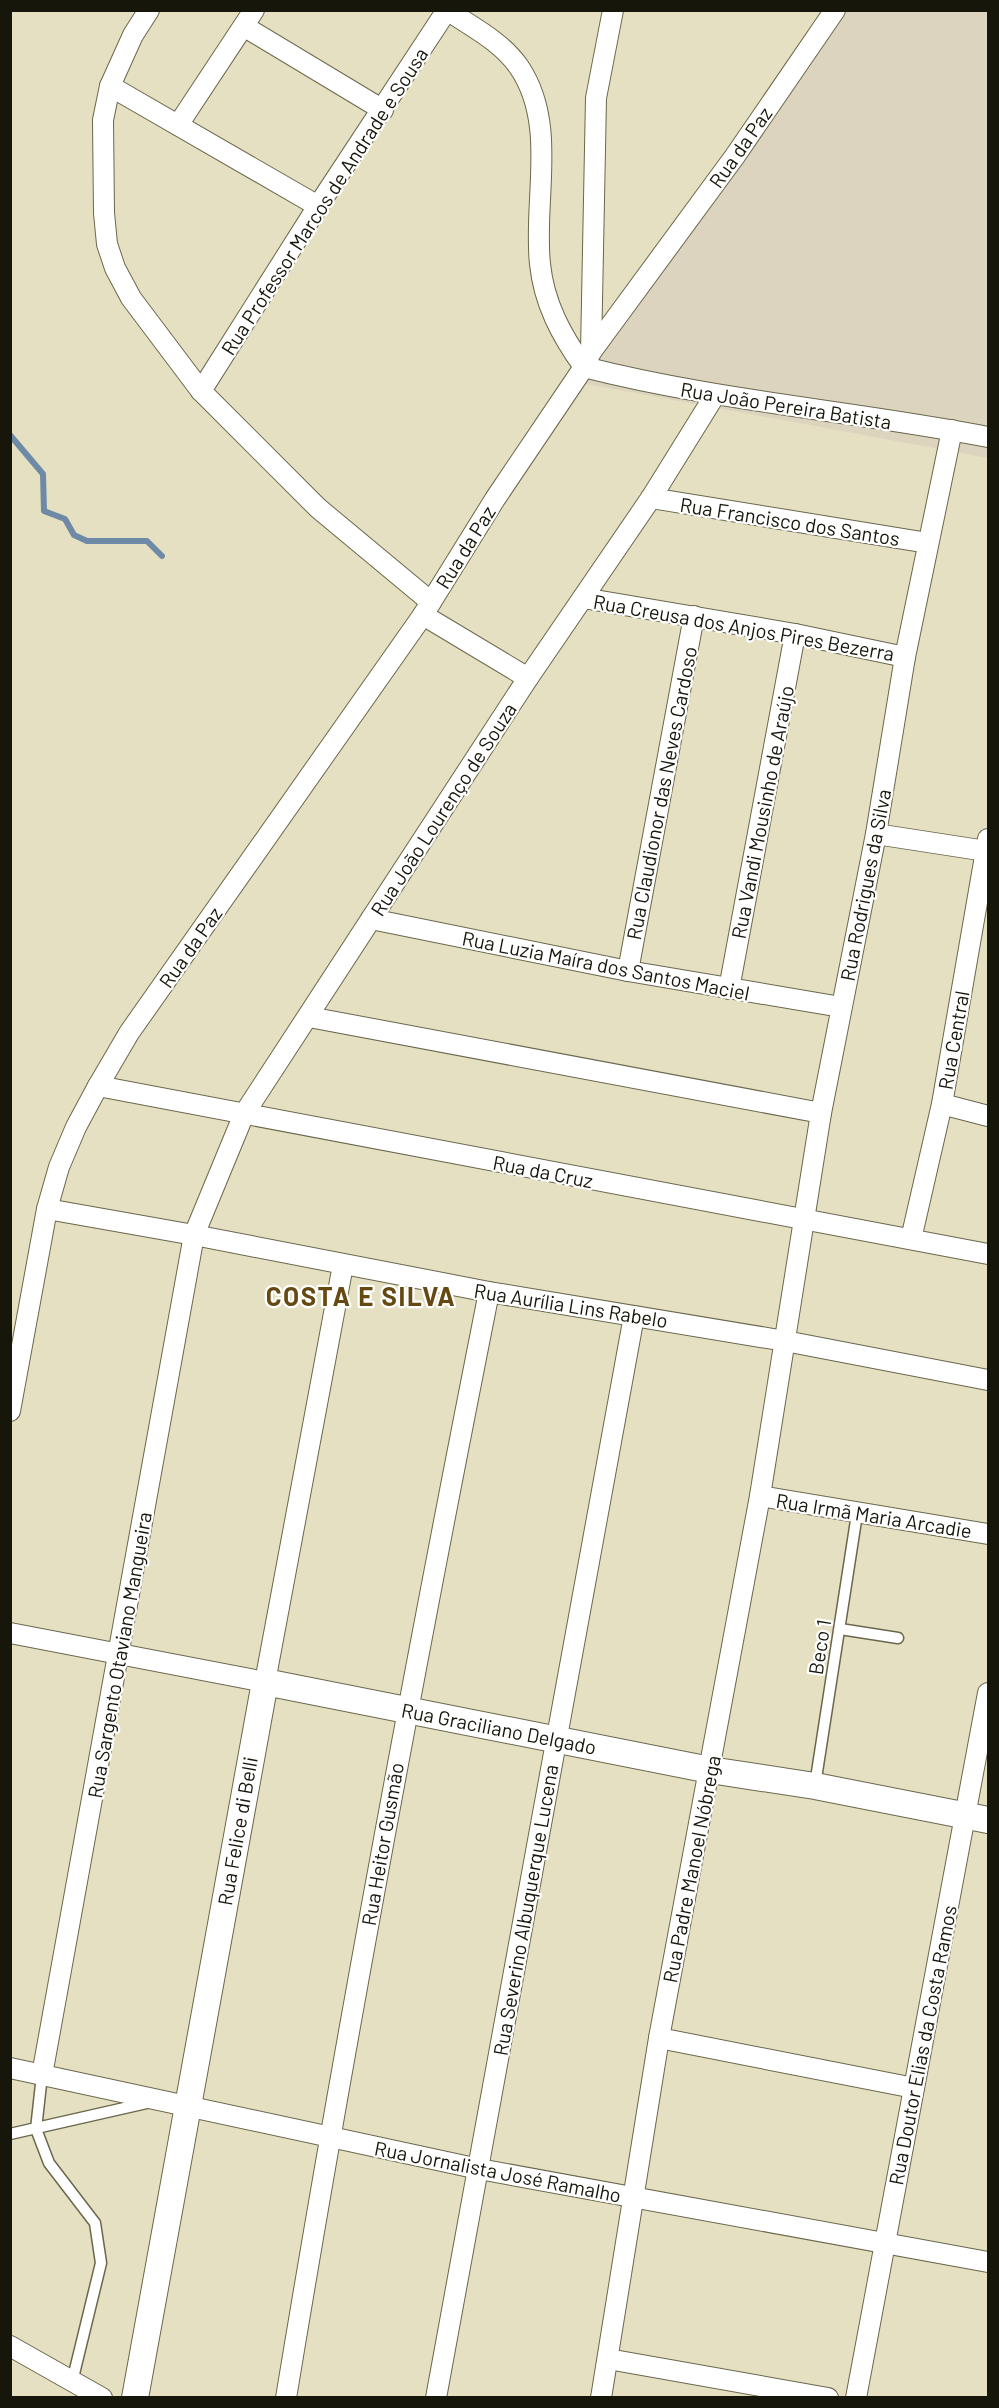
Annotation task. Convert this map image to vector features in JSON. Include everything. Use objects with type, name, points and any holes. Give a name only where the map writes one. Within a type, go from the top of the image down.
[{"type":"street","points":[[149,10],[133,35],[110,86],[103,120],[103,184],[107,244],[115,268],[131,298],[201,391],[318,508],[427,608],[528,678]]},
{"type":"street","points":[[447,10],[495,42],[518,66],[530,87],[538,120],[541,148],[540,263],[546,296],[557,326],[588,360]]},
{"type":"street","name":"Rua Professor Marcos de Andrade e Sousa","points":[[201,391],[318,206],[447,10]]},
{"type":"street","points":[[588,360],[596,98],[613,10]]},
{"type":"street","name":"Rua da Paz","points":[[10,1411],[15,1362],[47,1209],[59,1167],[76,1127],[129,1033],[427,608],[495,499],[588,360],[735,156],[836,10]]},
{"type":"street","points":[[177,125],[250,19],[382,110]]},
{"type":"street","points":[[110,86],[318,206]]},
{"type":"street","name":"Rua João Pereira Batista","points":[[588,360],[653,384],[988,437]]},
{"type":"street","name":"Rua João Lourenço de Souza","points":[[194,1235],[244,1114],[528,678],[651,498],[715,395]]},
{"type":"street","name":"Rua Rodrigues da Silva","points":[[785,1341],[821,1113],[876,834],[905,657],[951,430]]},
{"type":"street","name":"Rua Francisco dos Santos","points":[[651,498],[928,543]]},
{"type":"street","name":"Rua Creusa dos Anjos Pires Bezerra","points":[[583,598],[795,634],[905,657]]},
{"type":"street","name":"Rua Claudionor das Neves Cardoso","points":[[628,971],[694,616]]},
{"type":"street","name":"Rua Vandi Mousinho de Araújo","points":[[729,989],[795,634]]},
{"type":"street","points":[[876,834],[987,845]]},
{"type":"street","name":"Rua Central","points":[[910,1239],[942,1104],[987,845]]},
{"type":"street","name":"Rua Luzia Maíra dos Santos Maciel","points":[[371,920],[628,971],[841,1007]]},
{"type":"street","points":[[309,1017],[821,1113]]},
{"type":"street","name":"Rua da Cruz","points":[[98,1086],[988,1254]]},
{"type":"street","points":[[942,1104],[988,1116]]},
{"type":"street","name":"Rua Aurília Lins Rabelo","points":[[47,1209],[489,1292],[785,1341],[988,1380]]},
{"type":"street","name":"Rua Sargento Otaviano Mangueira","points":[[42,2075],[194,1235]]},
{"type":"street","name":"Rua Felice di Belli","points":[[135,2397],[343,1264]]},
{"type":"street","name":"Rua Heitor Gusmão","points":[[286,2397],[329,2137],[406,1710],[489,1292]]},
{"type":"street","name":"Rua Severino Albuquerque Lucena","points":[[436,2397],[634,1316]]},
{"type":"street","name":"Rua Padre Manoel Nóbrega","points":[[601,2397],[659,2038],[760,1496],[785,1341]]},
{"type":"street","name":"Rua Irmã Maria Arcadie","points":[[760,1496],[857,1514],[988,1534]]},
{"type":"street","name":"Rua Graciliano Delgado","points":[[10,1633],[556,1738],[710,1770],[815,1786],[977,1818]]},
{"type":"street","name":"Rua Doutor Elias da Costa Ramos","points":[[856,2397],[914,2088],[977,1818],[988,1693]]},
{"type":"street","points":[[659,2038],[914,2088]]},
{"type":"street","name":"Rua Jornalista José Ramalho","points":[[10,2068],[479,2169],[988,2262]]},
{"type":"street","points":[[10,2346],[102,2397]]},
{"type":"street","points":[[608,2359],[828,2397]]},
{"type":"lane","name":"Beco 1","points":[[815,1786],[857,1514]]},
{"type":"lane","points":[[840,1629],[898,1638]]},
{"type":"lane","points":[[42,2075],[36,2129],[49,2163],[95,2223],[101,2263],[72,2382]]},
{"type":"lane","points":[[10,2134],[160,2100]]},
{"type":"shaded area","points":[[835,11],[988,11],[988,458],[576,382]]},
{"type":"waterway","points":[[10,435],[43,474],[44,511],[65,519],[74,535],[87,541],[147,541],[162,556]]},
{"type":"district","name":"COSTA E SILVA","points":[[361,1295]]}]
